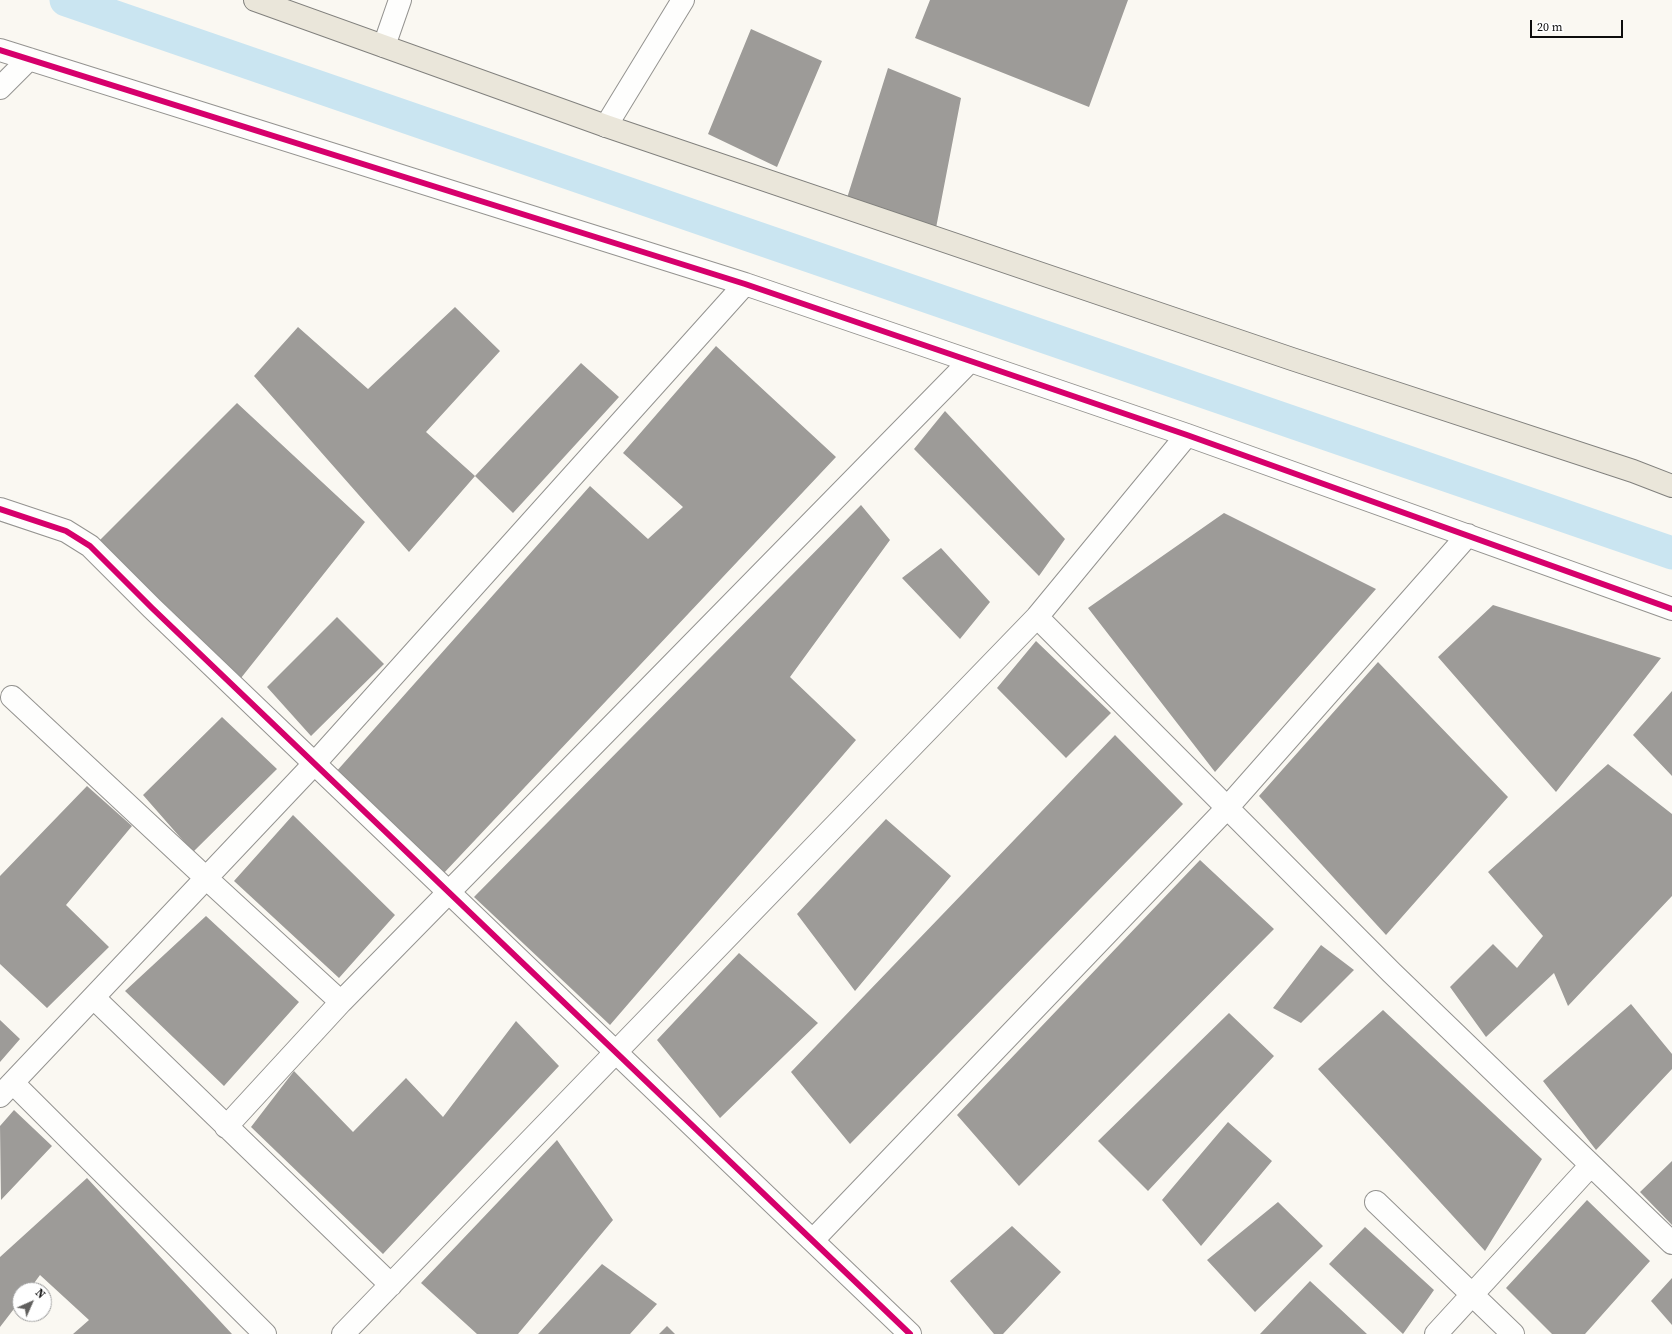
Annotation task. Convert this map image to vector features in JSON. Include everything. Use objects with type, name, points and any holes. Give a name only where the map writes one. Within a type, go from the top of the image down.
[{"type":"main road","points":[[255,0],[606,126],[1292,359],[1633,471],[1672,486]]},
{"type":"street","points":[[384,46],[400,0]]},
{"type":"street","points":[[606,126],[683,0]]},
{"type":"street","points":[[0,50],[745,284],[1187,435],[1672,609]]},
{"type":"street","points":[[0,88],[29,59]]},
{"type":"street","points":[[265,1334],[7,1089],[314,764],[745,284]]},
{"type":"street","points":[[226,1127],[341,1002],[970,361]]},
{"type":"street","points":[[343,1334],[1037,617],[1187,435]]},
{"type":"street","points":[[0,509],[66,531],[90,546],[314,764],[910,1334]]},
{"type":"street","points":[[813,1240],[1227,808],[1468,535]]},
{"type":"street","points":[[1037,617],[1392,973],[1672,1243]]},
{"type":"street","points":[[12,697],[341,1002]]},
{"type":"street","points":[[94,998],[391,1285]]},
{"type":"street","points":[[1436,1334],[1591,1165]]},
{"type":"street","points":[[1376,1202],[1513,1334]]},
{"type":"building","points":[[930,0],[1128,0],[1089,107],[915,38]]},
{"type":"building","points":[[751,29],[822,61],[777,167],[708,134]]},
{"type":"building","points":[[888,68],[961,98],[936,228],[847,198]]},
{"type":"building","points":[[455,307],[500,351],[426,432],[475,476],[409,552],[254,376],[298,327],[368,389]]},
{"type":"building","points":[[716,346],[836,457],[443,874],[335,773],[590,486],[648,539],[683,507],[623,453]]},
{"type":"building","points":[[581,363],[619,397],[513,513],[475,476]]},
{"type":"building","points":[[237,403],[365,522],[241,678],[99,541]]},
{"type":"building","points":[[945,411],[1065,539],[1039,576],[914,449]]},
{"type":"building","points":[[861,505],[890,540],[790,677],[856,740],[610,1025],[474,897]]},
{"type":"building","points":[[1224,513],[1376,589],[1215,772],[1088,608]]},
{"type":"building","points":[[941,548],[990,602],[960,639],[902,578]]},
{"type":"building","points":[[1493,605],[1661,658],[1556,792],[1438,657]]},
{"type":"building","points":[[337,617],[384,664],[311,736],[267,687]]},
{"type":"building","points":[[1036,641],[1111,713],[1066,758],[997,688]]},
{"type":"building","points":[[1378,662],[1508,797],[1386,935],[1259,796]]},
{"type":"building","points":[[1672,691],[1672,776],[1633,735]]},
{"type":"building","points":[[222,717],[277,769],[193,852],[143,795]]},
{"type":"building","points":[[1115,735],[1183,804],[850,1144],[791,1072]]},
{"type":"building","points":[[1608,764],[1672,814],[1672,896],[1568,1006],[1554,973],[1486,1037],[1450,987],[1493,944],[1517,968],[1543,936],[1488,872]]},
{"type":"building","points":[[87,786],[132,826],[66,905],[109,947],[47,1008],[0,964],[0,876]]},
{"type":"building","points":[[293,815],[395,915],[339,978],[234,881]]},
{"type":"building","points":[[886,819],[951,876],[855,991],[797,914]]},
{"type":"building","points":[[1200,860],[1274,929],[1019,1186],[957,1115]]},
{"type":"building","points":[[206,916],[299,1002],[224,1086],[125,991]]},
{"type":"building","points":[[1321,945],[1354,970],[1301,1023],[1273,1008]]},
{"type":"building","points":[[739,953],[818,1023],[720,1118],[657,1040]]},
{"type":"building","points":[[1631,1004],[1672,1054],[1672,1069],[1596,1150],[1543,1081]]},
{"type":"building","points":[[1383,1010],[1542,1159],[1485,1251],[1318,1069]]},
{"type":"building","points":[[1229,1013],[1274,1056],[1148,1191],[1098,1141]]},
{"type":"building","points":[[0,1020],[20,1039],[0,1062]]},
{"type":"building","points":[[516,1021],[559,1066],[383,1254],[251,1127],[294,1071],[353,1132],[406,1078],[443,1117]]},
{"type":"building","points":[[14,1110],[52,1146],[1,1200],[0,1126]]},
{"type":"building","points":[[1228,1122],[1272,1161],[1201,1246],[1162,1200]]},
{"type":"building","points":[[557,1140],[613,1220],[518,1334],[477,1334],[421,1283]]},
{"type":"building","points":[[1672,1161],[1672,1225],[1640,1192]]},
{"type":"building","points":[[87,1178],[232,1334],[73,1334],[89,1320],[52,1286],[52,1282],[48,1282],[40,1275],[35,1282],[12,1282],[12,1311],[0,1327],[0,1257]]},
{"type":"building","points":[[1587,1200],[1650,1261],[1585,1334],[1552,1334],[1506,1288]]},
{"type":"building","points":[[1278,1202],[1323,1246],[1255,1312],[1207,1260]]},
{"type":"building","points":[[1012,1226],[1061,1272],[1003,1334],[994,1334],[950,1281]]},
{"type":"building","points":[[1365,1227],[1434,1290],[1403,1334],[1329,1264]]},
{"type":"building","points":[[602,1264],[657,1304],[630,1334],[538,1334]]},
{"type":"building","points":[[1672,1278],[1672,1325],[1651,1301]]},
{"type":"building","points":[[1310,1281],[1367,1334],[1260,1334]]},
{"type":"building","points":[[667,1326],[675,1334],[659,1334]]},
{"type":"waterway","points":[[66,0],[1672,553]]},
{"type":"cycle path","points":[[0,50],[745,284],[1187,435],[1672,609]]},
{"type":"cycle path","points":[[0,509],[66,531],[90,546],[152,608],[910,1334]]}]
